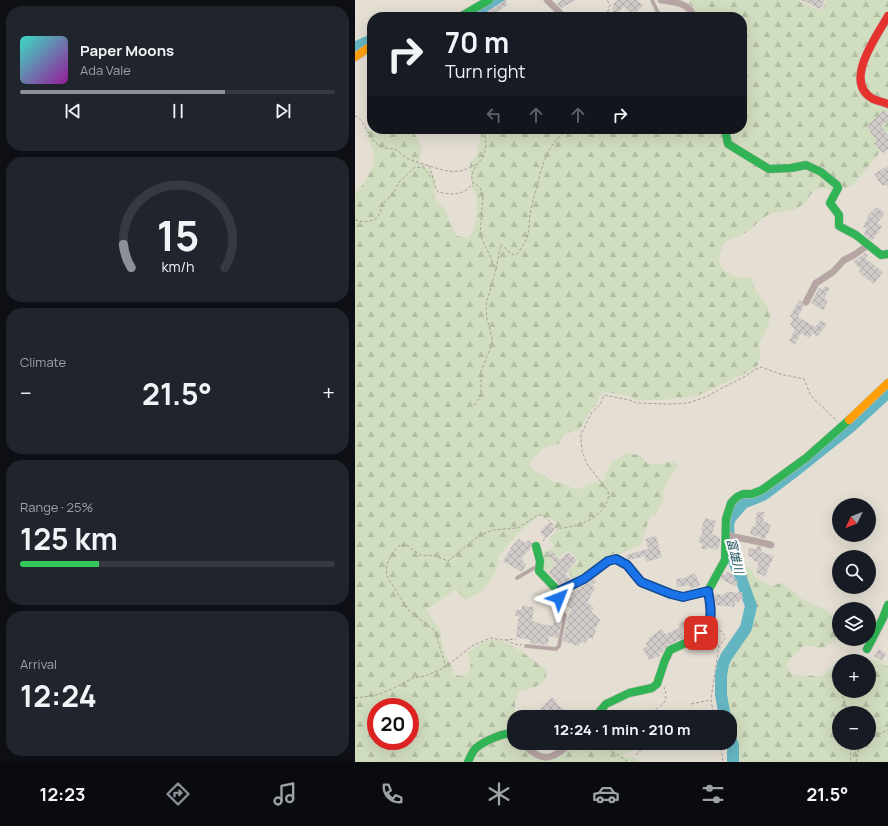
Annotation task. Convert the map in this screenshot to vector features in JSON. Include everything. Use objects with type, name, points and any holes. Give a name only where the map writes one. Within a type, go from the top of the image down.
[{"type":"street","points":[[469,12],[489,0]]},
{"type":"street","points":[[547,0],[559,12]]},
{"type":"street","points":[[661,0],[686,6],[692,12]]},
{"type":"street","points":[[888,16],[863,62],[860,74],[861,84],[866,92],[873,99],[888,104]]},
{"type":"street","points":[[355,57],[367,50]]},
{"type":"street","points":[[726,134],[729,144],[769,169],[772,170],[806,166],[825,175],[837,185],[838,188],[830,203],[839,215],[839,226],[865,241],[881,255],[888,254]]},
{"type":"street","points":[[806,302],[816,283],[833,272],[844,260],[868,245]]},
{"type":"street","points":[[600,710],[606,704],[629,693],[652,688],[657,682],[670,650],[690,641],[708,627],[711,611],[708,591],[725,560],[725,535],[728,510],[731,503],[737,496],[752,494],[762,490],[806,458],[888,383]]},
{"type":"street","points":[[725,535],[771,545]]},
{"type":"street","points":[[536,546],[540,561],[539,571],[543,578],[559,592],[584,579],[608,561],[616,559],[627,565],[641,582],[671,594],[683,597],[708,591]]},
{"type":"street","points":[[867,649],[888,605]]},
{"type":"street","points":[[468,762],[475,750],[481,744],[501,734],[507,733]]},
{"type":"street","points":[[529,750],[537,759],[545,761],[553,758],[563,750]]},
{"type":"lane","points":[[652,0],[658,12]]},
{"type":"lane","points":[[517,578],[534,568],[539,567]]},
{"type":"lane","points":[[526,646],[556,649],[559,646],[565,615],[555,607],[561,590]]},
{"type":"path","points":[[607,0],[610,6],[608,12]]},
{"type":"path","points":[[355,116],[363,122],[367,132]]},
{"type":"path","points":[[368,134],[382,148],[396,150],[409,159],[443,171],[459,171],[468,169],[477,164]]},
{"type":"path","points":[[355,220],[365,222],[374,220],[378,217],[383,204],[394,192],[399,182],[415,166],[424,168],[432,178],[438,192],[451,195],[466,192],[473,183],[473,173],[477,164],[485,153],[484,134]]},
{"type":"path","points":[[474,405],[481,396],[481,371],[492,344],[486,305],[501,244],[513,255],[517,254],[526,241],[529,233],[530,214],[542,164],[553,143],[563,134]]},
{"type":"path","points":[[429,166],[432,178]]},
{"type":"path","points":[[473,183],[479,186],[482,190],[480,235],[496,269]]},
{"type":"path","points":[[445,668],[435,631],[408,610],[387,576],[387,567],[393,553],[400,545],[407,545],[420,555],[435,556],[448,561],[480,535],[493,530],[518,528],[538,514],[555,527],[567,527],[586,523],[603,510],[609,496],[608,491],[587,464],[582,451],[581,440],[581,434],[592,412],[600,405],[604,395],[630,400],[636,403],[671,404],[688,402],[706,397],[761,367],[780,374],[804,379],[811,396],[842,426]]},
{"type":"path","points":[[536,546],[548,536],[555,527]]},
{"type":"path","points":[[709,621],[725,637],[719,646],[711,700],[713,710]]},
{"type":"path","points":[[355,698],[376,694],[413,678],[425,676],[445,668],[472,646],[490,638],[506,640],[516,639]]},
{"type":"path","points":[[506,640],[514,644],[526,646]]},
{"type":"path","points":[[656,710],[665,701],[665,688],[663,684],[657,682]]},
{"type":"path","points":[[691,704],[711,700]]},
{"type":"path","points":[[876,735],[888,730]]},
{"type":"path","points":[[610,750],[629,762]]},
{"type":"path","points":[[636,755],[641,750]]},
{"type":"path","points":[[720,750],[723,762]]},
{"type":"path","points":[[850,762],[851,750]]},
{"type":"path","points":[[856,762],[859,750]]},
{"type":"green space","points":[[690,0],[797,0],[821,11],[827,0],[888,0],[888,142],[853,185],[833,192],[822,187],[813,191],[805,203],[794,210],[771,213],[760,220],[749,231],[724,243],[719,262],[723,270],[736,277],[752,278],[755,289],[770,312],[768,324],[758,346],[761,351],[758,365],[750,371],[697,396],[662,400],[636,400],[626,395],[605,392],[599,397],[597,405],[590,411],[580,429],[564,434],[560,443],[543,448],[531,461],[531,468],[554,482],[580,489],[590,484],[604,481],[606,472],[612,462],[629,453],[641,456],[648,464],[660,464],[674,461],[677,465],[664,489],[664,498],[655,515],[650,516],[641,544],[617,555],[615,553],[574,581],[568,571],[579,561],[569,550],[559,557],[556,555],[552,560],[554,565],[546,572],[542,565],[541,555],[545,551],[552,549],[555,545],[550,541],[550,536],[556,533],[556,521],[540,515],[520,531],[499,555],[496,571],[485,589],[465,600],[456,589],[426,610],[440,630],[443,650],[454,674],[460,676],[469,672],[471,662],[467,653],[489,640],[506,643],[546,669],[545,679],[539,685],[519,691],[515,703],[515,710],[507,710],[507,750],[538,750],[548,756],[562,754],[567,750],[634,750],[621,756],[635,758],[639,762],[355,762],[355,195],[371,172],[374,164],[372,147],[365,130],[367,130],[367,134],[414,134],[421,144],[419,162],[430,170],[436,181],[434,194],[436,200],[445,210],[456,236],[469,238],[474,229],[477,210],[476,196],[472,186],[470,163],[477,156],[481,134],[747,134],[747,12],[695,12],[689,3]]},
{"type":"green space","points":[[745,567],[749,567],[761,581],[772,586],[780,583],[789,588],[800,598],[824,609],[832,617],[832,643],[819,649],[814,646],[804,646],[788,661],[787,666],[792,675],[824,675],[832,669],[832,698],[876,698],[876,660],[888,667],[888,762],[730,762],[733,750],[737,750],[737,710],[724,710],[723,703],[723,674],[737,645],[746,635],[754,616],[755,600],[747,582]]},
{"type":"building","points":[[505,0],[508,5],[497,12],[487,11]]},
{"type":"building","points":[[562,0],[576,0],[561,8],[557,3]]},
{"type":"building","points":[[617,0],[637,0],[643,5],[637,12],[631,12],[624,6],[619,12],[612,12],[614,10],[612,8],[614,5],[613,4]]},
{"type":"building","points":[[801,0],[825,0],[820,9]]},
{"type":"building","points":[[884,110],[888,115],[888,121],[881,126],[888,135],[888,149],[883,153],[874,143],[877,140],[870,133],[871,132],[867,126]]},
{"type":"building","points":[[888,166],[888,186],[882,185],[874,174]]},
{"type":"building","points":[[877,207],[885,213],[877,223],[882,226],[872,241],[864,234],[866,229],[863,227],[869,214]]},
{"type":"building","points":[[865,253],[868,255],[865,258],[883,272],[874,284],[861,274],[859,271],[861,269],[853,262]]},
{"type":"building","points":[[825,286],[830,289],[824,298],[828,301],[823,310],[811,303],[819,288],[822,290]]},
{"type":"building","points":[[799,300],[804,306],[798,317],[815,327],[821,320],[827,324],[817,337],[813,333],[809,338],[801,333],[795,344],[789,341],[795,329],[790,324],[793,318],[790,316]]},
{"type":"building","points":[[757,512],[764,512],[763,521],[771,526],[765,539],[750,534],[752,526],[755,527]]},
{"type":"building","points":[[705,518],[716,521],[712,534],[720,538],[720,545],[717,550],[708,547],[707,550],[701,548],[703,544],[698,542],[703,531],[701,530]]},
{"type":"building","points":[[550,522],[554,530],[545,538],[540,532]]},
{"type":"building","points":[[656,536],[662,557],[646,562],[645,556],[629,560],[627,559],[626,555],[648,549],[646,539]]},
{"type":"building","points":[[519,539],[525,543],[528,540],[532,543],[531,548],[521,559],[526,564],[522,572],[503,561],[512,546]]},
{"type":"building","points":[[757,546],[762,547],[761,552],[774,556],[765,576],[756,573],[759,563],[753,560],[754,558],[748,556],[749,548],[755,549]]},
{"type":"building","points":[[552,551],[560,560],[567,553],[569,553],[577,560],[565,574],[570,579],[560,585],[548,572],[556,564],[548,554]]},
{"type":"building","points":[[727,572],[733,574],[732,576],[738,581],[736,587],[721,579],[723,574],[725,575]]},
{"type":"building","points":[[695,573],[700,585],[690,589],[689,585],[677,587],[676,579],[684,578]]},
{"type":"building","points":[[594,578],[597,582],[592,585],[595,589],[587,602],[594,608],[591,612],[599,618],[600,621],[595,629],[593,638],[588,638],[586,643],[581,642],[579,646],[563,641],[568,616],[572,609],[565,604],[567,601],[564,599],[566,595],[587,584]]},
{"type":"building","points":[[726,592],[742,592],[743,599],[739,599],[740,602],[735,602],[735,607],[716,605],[714,594],[724,595]]},
{"type":"building","points":[[522,606],[534,607],[532,621],[539,624],[553,626],[555,616],[562,616],[558,638],[549,636],[548,645],[530,643],[531,640],[516,637],[519,616],[515,616],[516,610],[522,610]]},
{"type":"building","points":[[692,616],[695,623],[681,630],[678,624]]},
{"type":"building","points":[[680,628],[684,638],[668,645],[663,652],[659,654],[660,656],[649,660],[643,649],[647,645],[646,643],[650,640],[649,638],[662,629],[665,634]]},
{"type":"building","points":[[879,649],[886,654],[882,661],[876,657],[875,654]]},
{"type":"building","points":[[552,697],[556,701],[555,702],[564,710],[540,710]]},
{"type":"waterway","points":[[479,12],[500,0]]},
{"type":"waterway","points":[[355,48],[367,42]]},
{"type":"waterway","name":"富雄川","points":[[724,710],[721,695],[721,676],[723,664],[726,657],[746,628],[751,606],[734,561],[729,543],[728,525],[730,518],[743,503],[763,495],[850,427],[888,392]]},
{"type":"waterway","name":"富雄川","points":[[733,750],[733,762]]},
{"type":"traffic: fast","points":[[469,12],[489,0]]},
{"type":"traffic: fast","points":[[726,134],[728,144],[769,169],[791,168],[806,165],[821,172],[837,185],[838,188],[830,203],[839,215],[839,226],[856,235],[881,255],[888,254]]},
{"type":"traffic: fast","points":[[601,710],[606,704],[629,693],[652,688],[657,684],[670,650],[690,641],[708,627],[711,611],[708,591],[725,560],[726,519],[731,503],[743,494],[752,494],[762,490],[806,458],[849,420]]},
{"type":"traffic: fast","points":[[536,546],[540,561],[539,571],[559,592],[584,579],[608,561],[616,559],[627,565],[641,582],[671,594],[683,597],[708,591]]},
{"type":"traffic: fast","points":[[867,649],[888,605]]},
{"type":"traffic: fast","points":[[468,762],[471,755],[479,746],[494,738],[507,734]]},
{"type":"traffic: slow","points":[[355,57],[367,49]]},
{"type":"traffic: slow","points":[[849,420],[888,383]]},
{"type":"traffic: jam","points":[[888,16],[870,47],[861,71],[861,82],[864,91],[873,99],[888,104]]},
{"type":"route","points":[[559,598],[561,590],[584,579],[608,561],[616,559],[627,565],[641,582],[671,594],[683,597],[708,591],[711,611],[710,619],[708,627],[701,633]]}]
